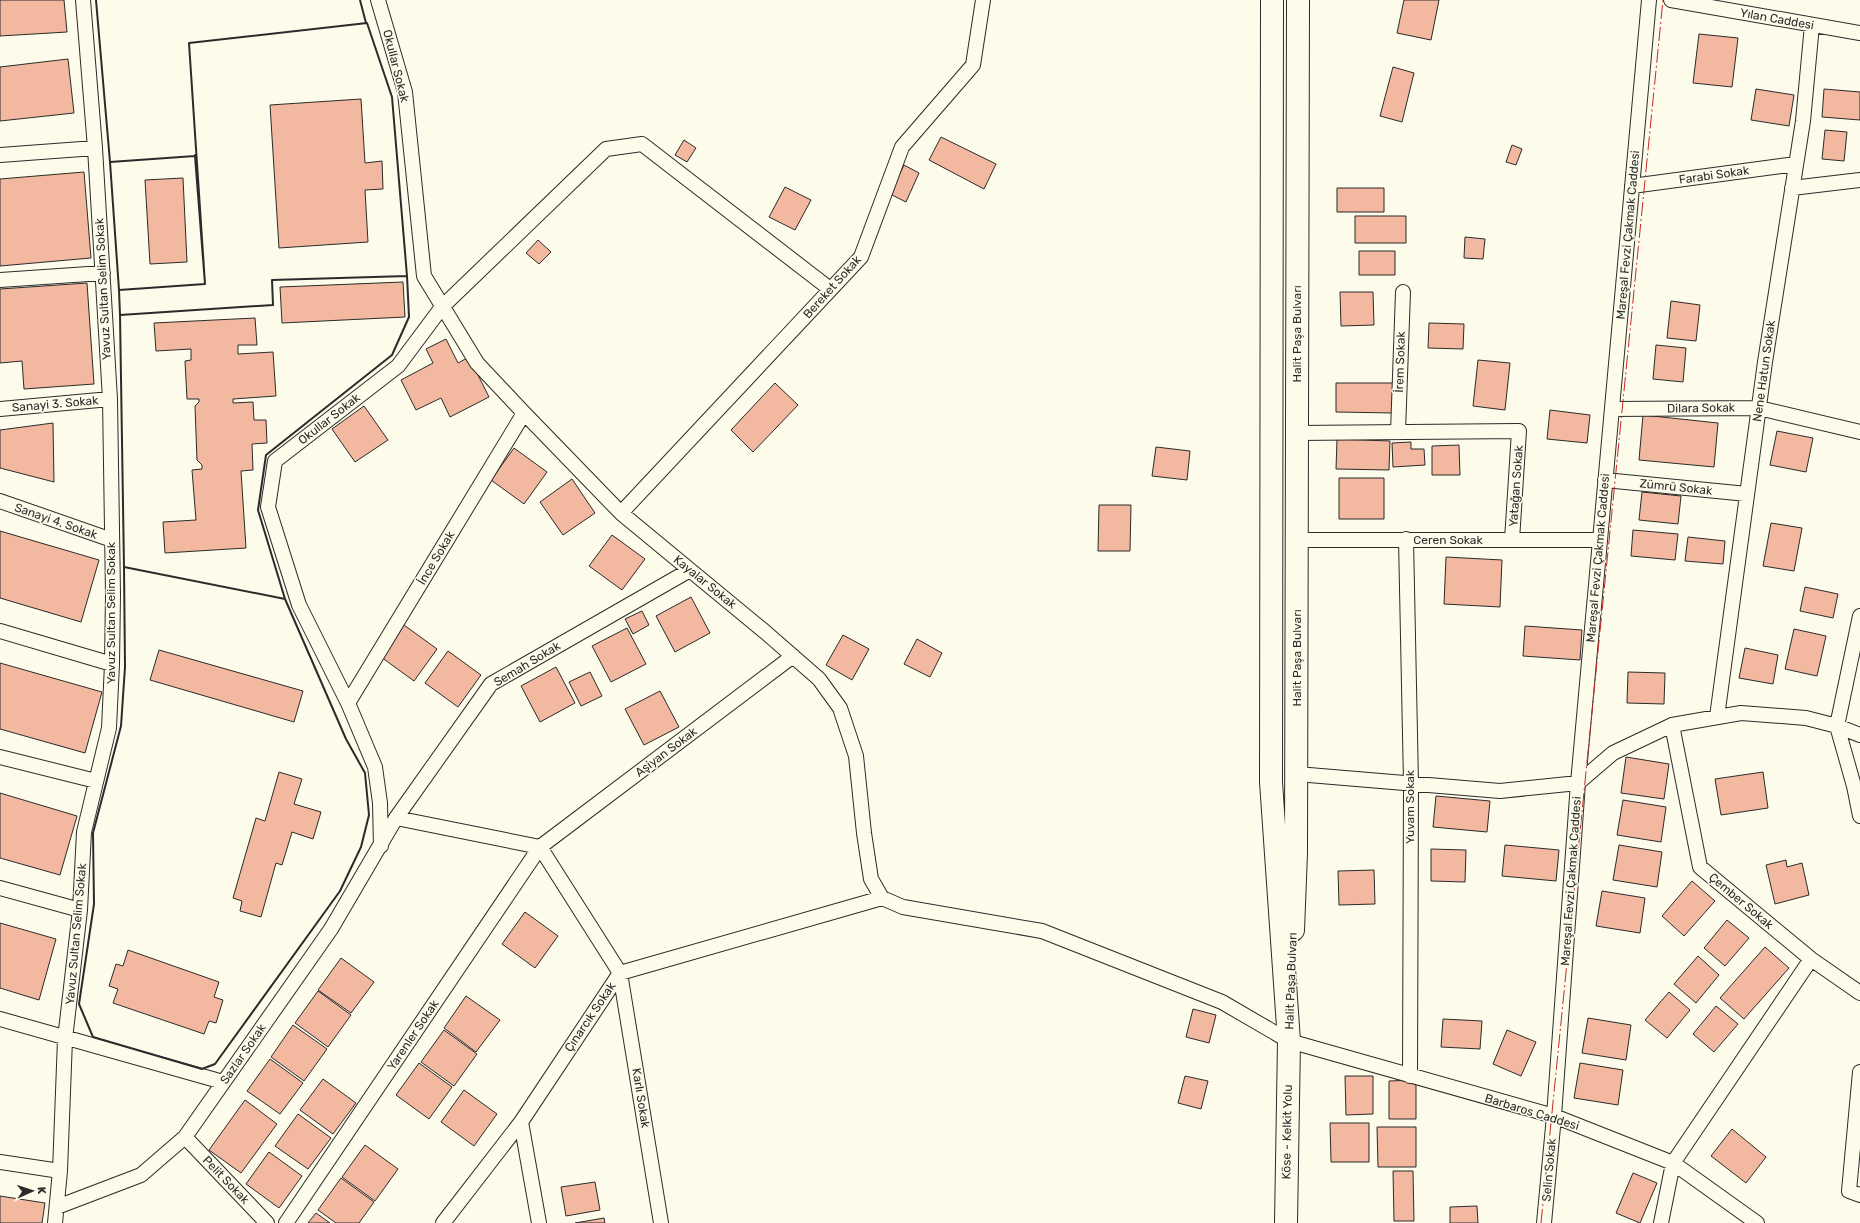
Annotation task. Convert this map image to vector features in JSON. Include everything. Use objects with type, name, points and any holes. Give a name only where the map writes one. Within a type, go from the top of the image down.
[{"type":"main road","name":"Halit Paşa Bulvarı","points":[[1272,0],[1271,782],[1289,1041]]},
{"type":"main road","name":"Halit Paşa Bulvarı","points":[[1289,1041],[1296,853],[1297,774],[1298,0]]},
{"type":"main road","name":"Köse - Kelkit Yolu","points":[[1286,1223],[1289,1041]]},
{"type":"street","name":"Yavuz Sultan Selim Sokak","points":[[55,1223],[60,1171],[65,1039],[80,910],[84,832],[109,728],[112,664],[110,399],[95,148],[83,0]]},
{"type":"street","name":"Okullar Sokak","points":[[378,0],[404,92],[424,276],[442,307],[398,366],[275,461],[268,507],[299,605],[348,703],[375,767],[380,803],[381,846]]},
{"type":"street","name":"Bereket Sokak","points":[[621,513],[861,257],[902,147],[973,65],[983,0]]},
{"type":"street","name":"Mareşal Fevzi Çakmak Caddesi","points":[[1554,1116],[1578,783],[1649,0]]},
{"type":"street","name":"Yılan Caddesi","points":[[1671,0],[1860,34]]},
{"type":"street","name":"Nene Hatun Sokak","points":[[1717,717],[1759,408],[1803,121],[1812,25]]},
{"type":"street","points":[[442,307],[606,149],[642,144],[830,290]]},
{"type":"street","points":[[0,155],[95,148]]},
{"type":"street","name":"Farabi Sokak","points":[[1632,186],[1796,164]]},
{"type":"street","points":[[1792,188],[1860,180]]},
{"type":"street","points":[[0,280],[103,273]]},
{"type":"street","name":"İrem Sokak","points":[[1398,432],[1403,292]]},
{"type":"street","name":"Kayalar Sokak","points":[[442,307],[477,363],[621,513],[820,679],[840,708],[856,756],[864,833],[871,879],[882,898]]},
{"type":"street","name":"Sanayi 3. Sokak","points":[[0,408],[110,399]]},
{"type":"street","name":"Dilara Sokak","points":[[1612,409],[1759,408],[1860,432]]},
{"type":"street","name":"İnce Sokak","points":[[348,703],[524,413]]},
{"type":"street","name":"Yatağan Sokak","points":[[1398,432],[1519,431],[1512,540]]},
{"type":"street","points":[[1297,432],[1398,432]]},
{"type":"street","name":"Zümrü Sokak","points":[[1606,480],[1747,494]]},
{"type":"street","name":"Sanayi 4. Sokak","points":[[0,502],[112,540]]},
{"type":"street","name":"Yuvam Sokak","points":[[1406,539],[1411,783],[1410,1076]]},
{"type":"street","name":"Ceren Sokak","points":[[1297,540],[1600,540]]},
{"type":"street","name":"Semah Sokak","points":[[381,846],[396,818],[492,684],[690,570]]},
{"type":"street","points":[[1860,616],[1837,726],[1857,787],[1860,816]]},
{"type":"street","points":[[0,631],[112,664]]},
{"type":"street","name":"Aşiyan Sokak","points":[[540,847],[793,656]]},
{"type":"street","points":[[1297,774],[1500,791],[1578,783],[1613,754],[1672,725],[1741,713],[1806,718],[1837,726],[1860,735]]},
{"type":"street","name":"Çember Sokak","points":[[1672,725],[1700,868],[1811,959],[1860,993]]},
{"type":"street","points":[[0,757],[96,781]]},
{"type":"street","points":[[396,818],[540,847],[620,973]]},
{"type":"street","name":"Sazlar Sokak","points":[[57,1207],[141,1175],[185,1137],[331,928],[381,846]]},
{"type":"street","name":"Yarenler Sokak","points":[[286,1223],[540,847]]},
{"type":"street","points":[[0,888],[80,910]]},
{"type":"street","name":"Barbaros Caddesi","points":[[882,898],[903,907],[1042,931],[1222,1002],[1289,1041],[1554,1116],[1673,1163],[1757,1223]]},
{"type":"street","name":"Çınarcık Sokak","points":[[443,1223],[521,1122],[620,973],[882,898]]},
{"type":"street","points":[[1661,1223],[1673,1163],[1811,959]]},
{"type":"street","name":"Karlı Sokak","points":[[620,973],[661,1223]]},
{"type":"street","points":[[0,1019],[65,1039],[223,1082]]},
{"type":"street","points":[[1855,1193],[1860,1072]]},
{"type":"street","name":"Selin Sokak","points":[[1544,1223],[1554,1116]]},
{"type":"street","points":[[521,1122],[539,1223]]},
{"type":"street","name":"Pelit Sokak","points":[[185,1137],[267,1223]]},
{"type":"street","points":[[0,1162],[60,1171]]},
{"type":"building","points":[[0,0],[64,0],[67,32],[0,36]]},
{"type":"building","points":[[1404,0],[1439,0],[1431,40],[1397,33]]},
{"type":"building","points":[[1699,34],[1738,38],[1732,87],[1693,83]]},
{"type":"building","points":[[68,59],[74,113],[0,121],[0,67]]},
{"type":"building","points":[[1393,67],[1414,73],[1402,122],[1380,116]]},
{"type":"building","points":[[1756,89],[1794,95],[1789,126],[1751,120]]},
{"type":"building","points":[[1824,89],[1860,92],[1860,120],[1822,117]]},
{"type":"building","points":[[361,99],[365,163],[382,161],[383,189],[365,190],[368,242],[279,248],[270,105]]},
{"type":"building","points":[[1825,130],[1847,132],[1844,161],[1822,159]]},
{"type":"building","points":[[941,137],[996,164],[984,189],[929,160]]},
{"type":"building","points":[[684,140],[696,148],[687,162],[675,155]]},
{"type":"building","points":[[1512,145],[1522,149],[1516,165],[1506,162]]},
{"type":"building","points":[[904,165],[919,173],[906,202],[890,194]]},
{"type":"building","points":[[84,172],[91,258],[0,266],[0,179]]},
{"type":"building","points":[[183,178],[187,262],[150,264],[145,180]]},
{"type":"building","points":[[785,187],[811,200],[795,230],[769,217]]},
{"type":"building","points":[[1337,188],[1384,188],[1384,212],[1337,212]]},
{"type":"building","points":[[1355,216],[1406,216],[1406,243],[1355,243]]},
{"type":"building","points":[[1465,237],[1485,239],[1483,259],[1464,258]]},
{"type":"building","points":[[538,240],[551,252],[539,264],[526,253]]},
{"type":"building","points":[[1359,251],[1395,251],[1395,275],[1359,275]]},
{"type":"building","points":[[403,282],[405,317],[282,323],[280,287]]},
{"type":"building","points":[[87,283],[94,384],[24,389],[22,361],[0,363],[0,289]]},
{"type":"building","points":[[1340,292],[1373,292],[1374,325],[1341,326]]},
{"type":"building","points":[[1671,301],[1700,305],[1696,341],[1667,338]]},
{"type":"building","points":[[255,318],[257,345],[238,345],[238,354],[273,352],[276,396],[233,399],[233,403],[253,402],[254,420],[266,420],[267,443],[252,444],[253,470],[241,471],[246,548],[165,553],[163,522],[196,520],[192,470],[202,469],[202,465],[197,460],[195,406],[199,402],[199,399],[187,399],[185,361],[191,360],[191,349],[156,351],[154,323]]},
{"type":"building","points":[[1429,323],[1464,324],[1463,349],[1428,348]]},
{"type":"building","points":[[446,339],[458,363],[469,357],[489,397],[450,417],[441,398],[416,410],[401,380],[433,363],[426,349]]},
{"type":"building","points":[[1656,345],[1686,348],[1683,382],[1653,379]]},
{"type":"building","points":[[1478,360],[1510,363],[1505,410],[1473,406]]},
{"type":"building","points":[[775,383],[798,405],[753,452],[731,430]]},
{"type":"building","points":[[1336,383],[1394,383],[1393,413],[1336,412]]},
{"type":"building","points":[[364,406],[388,440],[355,462],[332,429]]},
{"type":"building","points":[[1550,410],[1590,415],[1587,443],[1547,439]]},
{"type":"building","points":[[1643,415],[1718,423],[1714,467],[1639,460]]},
{"type":"building","points":[[53,423],[54,482],[0,468],[0,430]]},
{"type":"building","points":[[1777,431],[1813,438],[1806,472],[1770,465]]},
{"type":"building","points":[[1337,439],[1390,441],[1389,470],[1336,469]]},
{"type":"building","points":[[1411,442],[1411,449],[1424,449],[1425,465],[1393,467],[1392,443]]},
{"type":"building","points":[[1459,445],[1460,475],[1432,475],[1432,446]]},
{"type":"building","points":[[1156,447],[1190,451],[1187,480],[1152,476]]},
{"type":"building","points":[[514,448],[547,472],[524,504],[491,480]]},
{"type":"building","points":[[1339,478],[1384,478],[1384,519],[1339,519]]},
{"type":"building","points":[[572,479],[595,513],[563,535],[540,502]]},
{"type":"building","points":[[1642,492],[1681,496],[1678,524],[1639,520]]},
{"type":"building","points":[[1099,505],[1131,505],[1130,551],[1098,551]]},
{"type":"building","points":[[1771,523],[1802,528],[1794,571],[1763,566]]},
{"type":"building","points":[[1633,530],[1678,534],[1675,560],[1631,556]]},
{"type":"building","points":[[0,531],[99,560],[81,622],[0,598]]},
{"type":"building","points":[[612,535],[645,559],[622,590],[589,566]]},
{"type":"building","points":[[1688,537],[1725,541],[1723,564],[1685,561]]},
{"type":"building","points":[[1446,557],[1502,560],[1500,607],[1444,604]]},
{"type":"building","points":[[1805,587],[1838,594],[1833,618],[1800,611]]},
{"type":"building","points":[[691,597],[710,633],[675,652],[656,616]]},
{"type":"building","points":[[642,611],[649,625],[633,634],[625,619]]},
{"type":"building","points":[[404,625],[437,649],[414,681],[381,657]]},
{"type":"building","points":[[1525,626],[1582,630],[1580,660],[1523,656]]},
{"type":"building","points":[[627,628],[646,664],[611,682],[592,646]]},
{"type":"building","points":[[1794,629],[1826,636],[1817,676],[1785,669]]},
{"type":"building","points":[[843,635],[869,649],[852,680],[826,665]]},
{"type":"building","points":[[917,639],[942,653],[930,677],[904,664]]},
{"type":"building","points":[[1745,648],[1778,655],[1773,684],[1739,678]]},
{"type":"building","points":[[159,650],[303,691],[294,722],[150,680]]},
{"type":"building","points":[[448,651],[481,675],[458,707],[425,683]]},
{"type":"building","points":[[0,663],[102,692],[85,753],[0,729]]},
{"type":"building","points":[[556,667],[575,703],[540,722],[521,686]]},
{"type":"building","points":[[590,672],[602,696],[581,706],[569,682]]},
{"type":"building","points":[[1628,672],[1665,673],[1664,704],[1627,703]]},
{"type":"building","points":[[660,691],[679,727],[644,745],[625,709]]},
{"type":"building","points":[[1626,757],[1669,764],[1664,799],[1621,793]]},
{"type":"building","points":[[279,772],[302,779],[294,804],[321,812],[313,839],[292,832],[282,865],[276,863],[261,917],[240,911],[242,901],[233,898],[256,818],[265,821]]},
{"type":"building","points":[[1763,772],[1768,808],[1721,815],[1715,779]]},
{"type":"building","points":[[0,793],[77,816],[60,875],[0,858]]},
{"type":"building","points":[[1436,796],[1490,801],[1487,832],[1433,827]]},
{"type":"building","points":[[1623,800],[1666,807],[1661,842],[1617,835]]},
{"type":"building","points":[[1505,845],[1559,850],[1556,881],[1502,876]]},
{"type":"building","points":[[1619,845],[1662,852],[1657,887],[1613,880]]},
{"type":"building","points":[[1431,849],[1466,850],[1465,882],[1431,881]]},
{"type":"building","points":[[1786,860],[1787,867],[1802,863],[1809,895],[1775,904],[1766,865]]},
{"type":"building","points":[[1374,870],[1375,904],[1339,905],[1338,871]]},
{"type":"building","points":[[1692,881],[1715,901],[1684,936],[1662,916]]},
{"type":"building","points":[[1602,891],[1645,898],[1640,933],[1596,926]]},
{"type":"building","points":[[525,912],[558,936],[535,968],[502,944]]},
{"type":"building","points":[[1727,920],[1749,938],[1725,966],[1704,948]]},
{"type":"building","points":[[0,923],[56,939],[39,1000],[0,988]]},
{"type":"building","points":[[1765,947],[1789,968],[1744,1019],[1720,998]]},
{"type":"building","points":[[128,950],[219,982],[214,997],[223,1000],[216,1023],[209,1021],[204,1034],[113,1003],[118,989],[109,986],[116,964],[123,966]]},
{"type":"building","points":[[1698,956],[1719,975],[1696,1003],[1674,984]]},
{"type":"building","points":[[341,958],[374,982],[351,1013],[318,990]]},
{"type":"building","points":[[318,991],[351,1015],[328,1047],[295,1023]]},
{"type":"building","points":[[1669,992],[1690,1010],[1667,1038],[1645,1020]]},
{"type":"building","points":[[466,996],[500,1020],[476,1052],[444,1028]]},
{"type":"building","points":[[1716,1006],[1738,1024],[1714,1052],[1693,1034]]},
{"type":"building","points":[[1193,1009],[1216,1015],[1209,1043],[1186,1037]]},
{"type":"building","points":[[1588,1018],[1631,1025],[1626,1060],[1582,1053]]},
{"type":"building","points":[[1443,1019],[1482,1021],[1480,1049],[1441,1047]]},
{"type":"building","points":[[293,1025],[327,1049],[304,1081],[271,1057]]},
{"type":"building","points":[[444,1030],[477,1054],[454,1086],[421,1062]]},
{"type":"building","points":[[1507,1030],[1536,1042],[1521,1076],[1493,1064]]},
{"type":"building","points":[[270,1059],[303,1083],[280,1114],[247,1091]]},
{"type":"building","points":[[419,1063],[452,1087],[429,1119],[396,1095]]},
{"type":"building","points":[[1580,1063],[1623,1070],[1618,1105],[1574,1098]]},
{"type":"building","points":[[1185,1076],[1208,1081],[1201,1109],[1178,1103]]},
{"type":"building","points":[[1345,1076],[1373,1076],[1373,1114],[1346,1115]]},
{"type":"building","points":[[323,1079],[356,1103],[333,1134],[300,1110]]},
{"type":"building","points":[[1416,1080],[1416,1119],[1389,1119],[1389,1081]]},
{"type":"building","points":[[464,1090],[497,1114],[474,1146],[441,1122]]},
{"type":"building","points":[[245,1100],[277,1124],[241,1173],[209,1150]]},
{"type":"building","points":[[298,1114],[331,1138],[308,1169],[275,1146]]},
{"type":"building","points":[[1330,1123],[1369,1123],[1369,1162],[1331,1162]]},
{"type":"building","points":[[1377,1127],[1416,1127],[1416,1167],[1378,1167]]},
{"type":"building","points":[[1732,1129],[1766,1157],[1746,1183],[1711,1156]]},
{"type":"building","points":[[365,1145],[398,1169],[375,1201],[342,1177]]},
{"type":"building","points":[[269,1152],[302,1176],[279,1208],[246,1184]]},
{"type":"building","points":[[1393,1171],[1413,1171],[1414,1221],[1394,1221]]},
{"type":"building","points":[[1633,1173],[1657,1183],[1640,1223],[1616,1213]]},
{"type":"building","points":[[341,1178],[374,1202],[359,1223],[336,1223],[318,1210]]},
{"type":"building","points":[[595,1182],[600,1210],[566,1216],[561,1187]]},
{"type":"building","points":[[0,1196],[45,1203],[42,1223],[0,1223]]},
{"type":"building","points":[[1477,1206],[1478,1223],[1450,1223],[1450,1207]]},
{"type":"building","points":[[316,1213],[330,1223],[308,1223]]},
{"type":"building","points":[[604,1218],[605,1223],[575,1223]]},
{"type":"wall","points":[[96,0],[110,162],[195,155]]},
{"type":"wall","points":[[360,0],[366,23]]},
{"type":"wall","points":[[367,23],[392,97],[407,276],[272,280],[273,305],[120,315],[119,290],[205,284],[189,43],[367,23]]},
{"type":"wall","points":[[195,156],[205,284],[119,290],[110,162],[195,156]]},
{"type":"wall","points":[[407,276],[409,317],[392,355],[266,455],[258,510],[285,599],[124,567],[120,315],[273,305],[272,280],[407,276]]},
{"type":"wall","points":[[124,567],[285,599],[346,739],[365,773],[369,815],[361,847],[340,891],[215,1064],[202,1069],[93,1037],[79,1004],[94,904],[93,833],[121,726],[125,667],[124,567]]},
{"type":"power","points":[[1541,1223],[1663,0]]}]
